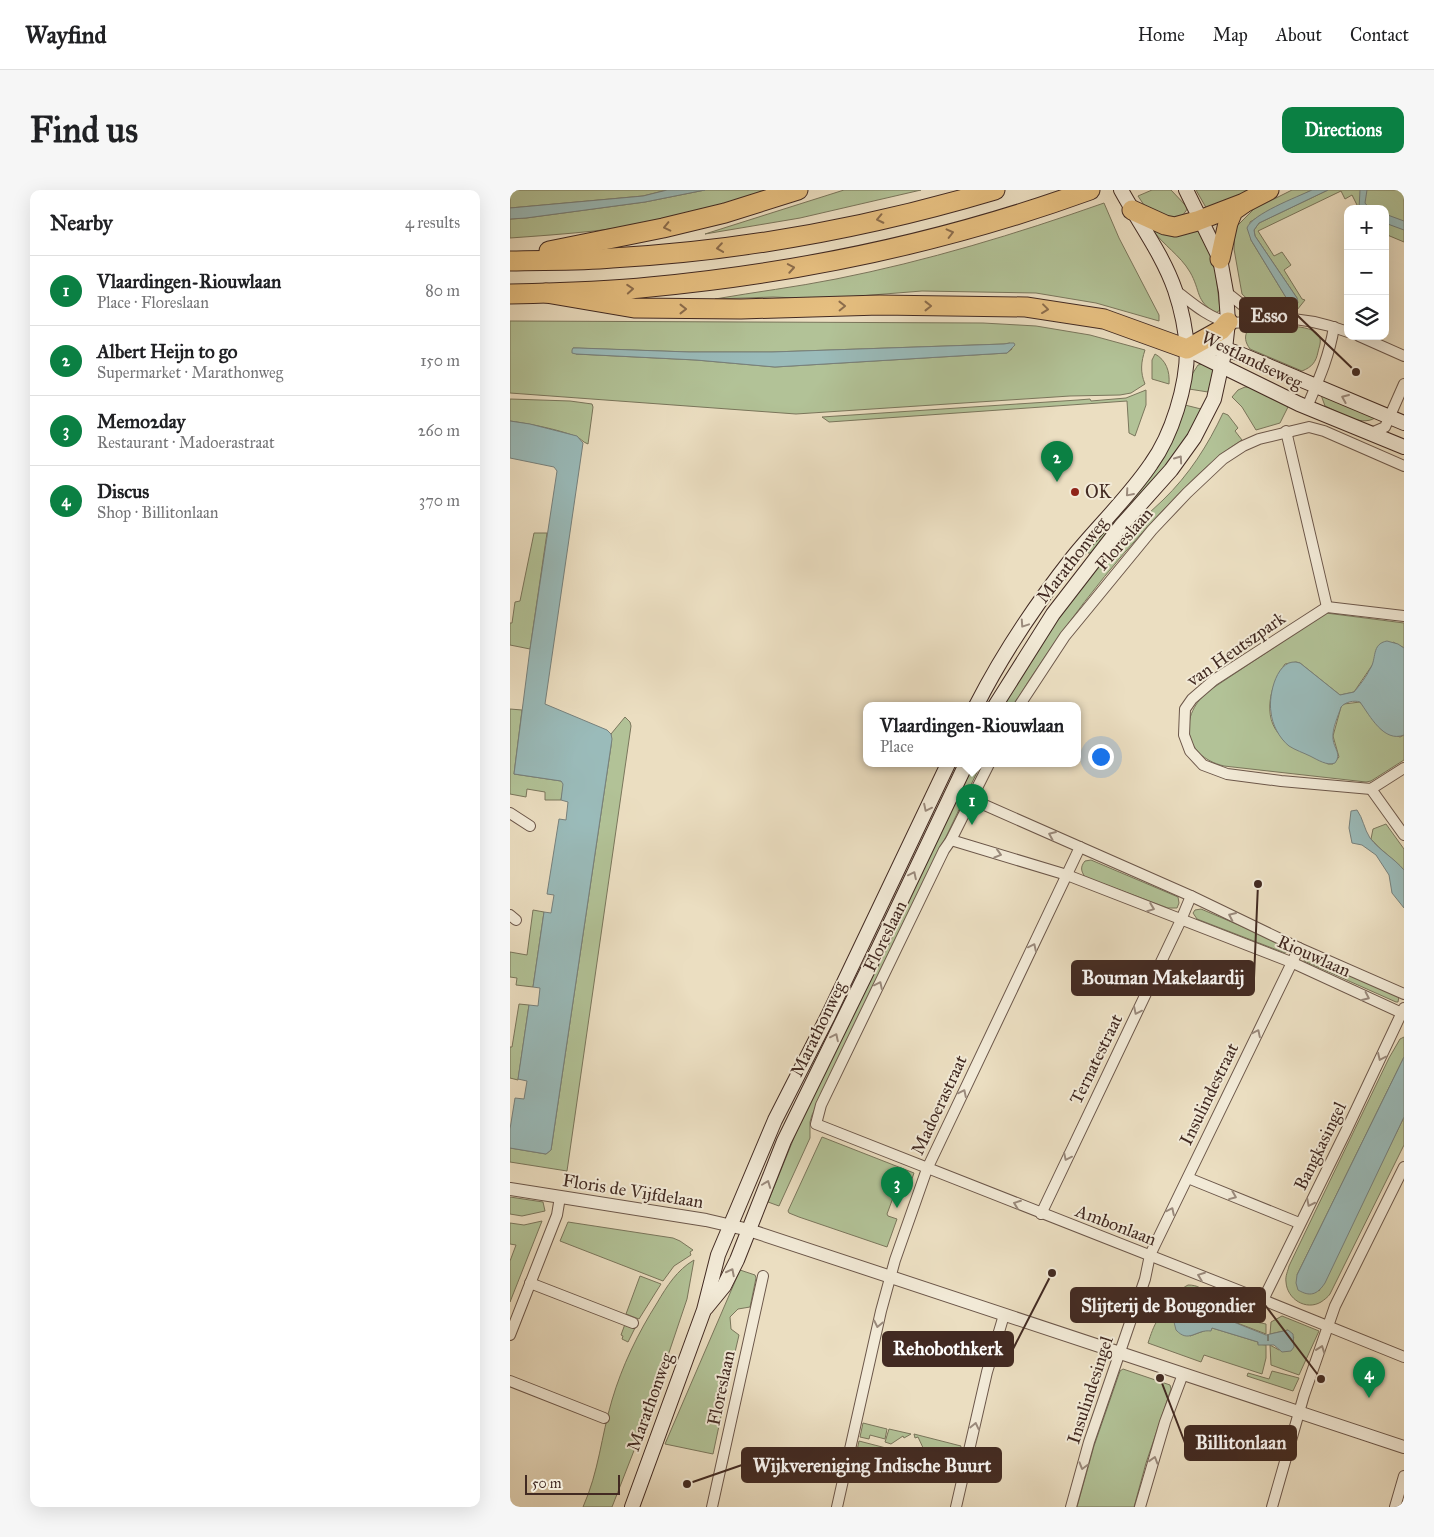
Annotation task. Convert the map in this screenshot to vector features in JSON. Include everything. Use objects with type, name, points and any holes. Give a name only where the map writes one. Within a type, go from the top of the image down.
[{"type":"highway","points":[[510,260],[725,213],[798,190]]},
{"type":"highway","points":[[510,260],[611,258],[714,249],[831,230],[936,207],[995,190]]},
{"type":"highway","points":[[1132,210],[1165,225],[1175,227],[1244,203],[1269,190]]},
{"type":"highway","points":[[510,294],[600,291],[680,284],[827,261],[891,248],[978,226],[1088,191]]},
{"type":"highway","points":[[1220,259],[1228,223],[1233,211],[1244,203]]},
{"type":"highway","points":[[546,293],[634,308],[1026,307],[1104,319],[1186,349],[1221,330],[1228,322]]},
{"type":"main road","name":"Marathonweg","points":[[978,702],[1008,648],[1042,598],[1074,556],[1137,484],[1152,463],[1166,438],[1179,400],[1185,368],[1186,349],[1175,290],[1162,261],[1121,190]]},
{"type":"main road","name":"Marathonweg","points":[[998,702],[1053,614],[1122,526],[1171,470],[1194,438],[1214,399],[1226,349],[1228,322],[1226,292],[1220,259],[1186,190]]},
{"type":"main road","name":"Westlandseweg","points":[[1186,349],[1226,349],[1404,423]]},
{"type":"main road","name":"Westlandseweg","points":[[1186,349],[1307,407],[1404,447]]},
{"type":"main road","name":"Marathonweg","points":[[632,1507],[704,1310],[712,1274],[729,1225],[775,1120],[828,1016],[947,767]]},
{"type":"main road","name":"Marathonweg","points":[[704,1310],[724,1286],[749,1230],[784,1141],[965,767]]},
{"type":"street","points":[[1175,290],[1206,314],[1228,322],[1249,322],[1267,318],[1303,318],[1344,331]]},
{"type":"street","points":[[1226,292],[1250,311],[1267,318]]},
{"type":"street","points":[[1307,407],[1330,350],[1334,327]]},
{"type":"street","points":[[1368,340],[1404,356]]},
{"type":"street","points":[[1371,433],[1385,427],[1404,384]]},
{"type":"street","name":"Floreslaan","points":[[1022,702],[1065,636],[1152,530],[1223,459],[1243,446],[1286,431],[1309,427],[1324,431],[1404,466]]},
{"type":"street","points":[[1286,431],[1327,607],[1404,616]]},
{"type":"street","name":"van Heutszpark","points":[[1327,607],[1214,680],[1192,699],[1185,709],[1184,735],[1190,751],[1203,765],[1227,774],[1371,789]]},
{"type":"street","name":"Floreslaan","points":[[816,1124],[821,1105],[944,850],[951,840],[987,767]]},
{"type":"street","points":[[1404,768],[1371,789],[1404,835]]},
{"type":"street","name":"Riouwlaan","points":[[971,799],[1191,896],[1299,948],[1404,994]]},
{"type":"street","points":[[510,813],[530,826]]},
{"type":"street","name":"Riouwlaan","points":[[951,840],[1067,875],[1291,962],[1403,1011]]},
{"type":"street","points":[[1067,875],[1080,847]]},
{"type":"street","name":"Madoerastraat","points":[[837,1507],[881,1311],[897,1255],[927,1169],[1067,875]]},
{"type":"street","points":[[1182,920],[1191,896]]},
{"type":"street","name":"Ternatestraat","points":[[1041,1214],[1182,920]]},
{"type":"street","name":"Insulindestraat","points":[[1150,1255],[1299,948]]},
{"type":"street","name":"Bangkasingel","points":[[1263,1300],[1403,1011]]},
{"type":"street","name":"Ambonlaan","points":[[816,1124],[1404,1357]]},
{"type":"street","points":[[1272,1507],[1299,1412],[1335,1306],[1404,1167]]},
{"type":"street","points":[[1188,1178],[1299,1223]]},
{"type":"street","name":"Floris de Vijfdelaan","points":[[510,1189],[729,1225],[749,1230],[1404,1447]]},
{"type":"street","points":[[510,1335],[557,1214],[560,1197]]},
{"type":"street","name":"Insulindesingel","points":[[1071,1507],[1090,1442],[1145,1279],[1150,1255]]},
{"type":"street","name":"Floreslaan","points":[[712,1507],[763,1276]]},
{"type":"street","points":[[530,1283],[633,1323]]},
{"type":"street","points":[[956,1507],[987,1372],[1004,1315]]},
{"type":"street","points":[[1140,1507],[1165,1422],[1183,1374]]},
{"type":"street","points":[[510,1381],[604,1418]]},
{"type":"street","points":[[1394,1507],[1404,1476]]},
{"type":"green space","points":[[510,190],[667,190],[643,196],[510,208]]},
{"type":"green space","points":[[705,190],[776,190],[663,220],[594,231],[510,238],[510,219],[645,202]]},
{"type":"green space","points":[[844,190],[921,190],[800,218],[705,234]]},
{"type":"green space","points":[[1152,190],[1171,190],[1188,208],[1180,219],[1175,222],[1144,205],[1138,196]]},
{"type":"green space","points":[[1196,190],[1251,190],[1208,211]]},
{"type":"green space","points":[[1292,190],[1312,190],[1250,222],[1251,240],[1290,304],[1296,304],[1297,298],[1255,236],[1254,230],[1259,223],[1328,190],[1404,190],[1404,242],[1389,236],[1389,205],[1357,205],[1352,195],[1345,199],[1341,191],[1258,231],[1274,256],[1282,252],[1291,265],[1284,270],[1302,299],[1305,300],[1297,310],[1257,308],[1242,294],[1234,249],[1235,228],[1254,209]]},
{"type":"green space","points":[[1104,203],[1119,238],[1159,315],[1159,321],[1096,303],[1036,293],[922,291],[822,299],[773,297],[715,299],[821,282],[904,264],[1005,236]]},
{"type":"green space","points":[[1198,226],[1215,266],[1220,310],[1216,313],[1209,309],[1201,300],[1186,266],[1152,229]]},
{"type":"green space","points":[[510,321],[983,323],[1036,326],[1090,335],[1145,350],[1142,375],[1145,384],[1131,393],[1120,395],[1070,396],[796,414],[510,393]],"holes":[[[1010,343],[1012,349],[1007,353],[775,367],[696,360],[576,354],[573,348],[689,352],[772,352]]]},
{"type":"green space","points":[[1256,326],[1300,327],[1315,332],[1320,338],[1320,342],[1315,361],[1311,366],[1302,371],[1250,349],[1246,342],[1246,335],[1248,329]]},
{"type":"green space","points":[[1155,354],[1162,359],[1166,366],[1169,384],[1152,379],[1152,360]]},
{"type":"green space","points":[[1202,364],[1214,370],[1208,392],[1189,389],[1191,376],[1198,365]]},
{"type":"green space","points":[[1252,387],[1290,403],[1280,423],[1256,430],[1242,407],[1232,397],[1238,390]]},
{"type":"green space","points":[[1146,390],[1146,405],[1135,436],[1129,433],[1127,401],[829,422],[822,417],[1090,399],[1091,401],[1126,398]]},
{"type":"green space","points":[[1321,395],[1375,418],[1363,421],[1350,418],[1325,406]]},
{"type":"green space","points":[[510,399],[570,401],[592,404],[588,444],[577,437],[560,431],[510,421]]},
{"type":"green space","points":[[1185,405],[1201,409],[1179,448],[1136,502],[1091,553],[1088,553],[1087,551],[1155,471],[1176,433]]},
{"type":"green space","points":[[1223,413],[1228,415],[1238,428],[1235,431],[1242,440],[1203,470],[1146,528],[1085,601],[1047,653],[1016,702],[1005,702],[1040,645],[1080,586],[1116,542],[1156,506],[1181,480],[1211,437]]},
{"type":"green space","points":[[534,533],[547,533],[530,649],[510,645],[510,623],[512,623],[515,602],[520,601]]},
{"type":"green space","points":[[1326,613],[1404,623],[1404,648],[1393,642],[1373,664],[1354,692],[1340,695],[1300,663],[1285,664],[1272,690],[1270,700],[1271,719],[1275,728],[1290,743],[1328,764],[1333,764],[1339,757],[1333,736],[1341,707],[1344,704],[1360,702],[1382,730],[1400,737],[1404,735],[1404,760],[1371,781],[1366,782],[1224,766],[1210,761],[1200,753],[1193,744],[1189,733],[1189,722],[1200,700],[1210,690]]},
{"type":"green space","points":[[510,709],[522,710],[514,774],[561,781],[564,784],[561,800],[545,800],[545,792],[527,789],[526,797],[510,794]]},
{"type":"green space","points":[[625,717],[631,726],[567,1171],[510,1162],[510,1148],[546,1154],[551,1150],[611,746],[611,734]]},
{"type":"green space","points":[[972,767],[980,767],[812,1115],[810,1138],[779,1206],[768,1202],[800,1123]]},
{"type":"green space","points":[[1386,824],[1404,849],[1404,870],[1371,839],[1373,829]]},
{"type":"green space","points":[[1091,860],[1178,897],[1179,903],[1177,908],[1168,908],[1085,877],[1082,865],[1085,861]]},
{"type":"green space","points":[[1201,909],[1288,946],[1289,951],[1285,953],[1197,919],[1193,913],[1195,910]]},
{"type":"green space","points":[[533,910],[544,912],[533,987],[516,985],[517,978],[510,977],[510,952],[527,955]]},
{"type":"green space","points":[[1308,955],[1399,996],[1398,1002],[1304,961],[1304,957]]},
{"type":"green space","points":[[519,1004],[529,1005],[518,1080],[510,1078],[510,1047],[512,1047]]},
{"type":"green space","points":[[1404,1037],[1404,1057],[1297,1275],[1319,1291],[1404,1117],[1404,1145],[1330,1294],[1315,1304],[1309,1305],[1298,1302],[1287,1288],[1286,1278],[1289,1266],[1389,1058],[1400,1039]]},
{"type":"green space","points":[[822,1137],[914,1173],[906,1196],[899,1193],[894,1195],[887,1214],[897,1219],[887,1247],[789,1213],[788,1211]]},
{"type":"green space","points":[[510,1197],[543,1202],[545,1211],[522,1216],[510,1214]]},
{"type":"green space","points":[[542,1221],[510,1302],[510,1261],[516,1245],[510,1244],[510,1223],[524,1225]]},
{"type":"green space","points":[[568,1222],[673,1238],[693,1250],[690,1252],[691,1255],[674,1266],[663,1281],[560,1241]]},
{"type":"green space","points":[[694,1260],[687,1299],[649,1412],[612,1507],[583,1507],[593,1480],[612,1400],[631,1350],[650,1314],[669,1285],[682,1269]]},
{"type":"green space","points":[[740,1270],[755,1275],[756,1278],[750,1307],[738,1309],[730,1317],[731,1329],[739,1335],[729,1378],[725,1378],[723,1386],[727,1388],[713,1454],[665,1444]]},
{"type":"green space","points":[[640,1276],[661,1284],[639,1319],[626,1314]]},
{"type":"green space","points":[[1188,1285],[1200,1288],[1204,1291],[1206,1297],[1222,1302],[1249,1319],[1266,1324],[1266,1334],[1211,1313],[1187,1314],[1190,1336],[1212,1328],[1266,1345],[1266,1358],[1262,1374],[1204,1355],[1201,1362],[1148,1343],[1152,1330],[1161,1315],[1178,1305],[1179,1293]]},
{"type":"green space","points":[[1282,1316],[1319,1331],[1299,1375],[1271,1365],[1270,1345],[1279,1350],[1294,1338],[1288,1330],[1270,1334],[1271,1322]]},
{"type":"green space","points":[[625,1324],[635,1328],[628,1342],[622,1339],[623,1336],[621,1335]]},
{"type":"green space","points":[[1123,1369],[1170,1385],[1171,1389],[1146,1463],[1134,1507],[1077,1507],[1094,1446],[1120,1371]]},
{"type":"green space","points":[[1272,1371],[1299,1378],[1293,1391],[1247,1376],[1248,1373],[1269,1379]]},
{"type":"green space","points":[[863,1423],[887,1429],[885,1439],[870,1435],[869,1439],[860,1437]]},
{"type":"green space","points":[[889,1429],[911,1434],[904,1438],[903,1436],[891,1444],[885,1442]]},
{"type":"green space","points":[[914,1434],[961,1446],[959,1454],[954,1454],[953,1458],[925,1452],[918,1437],[915,1438]]},
{"type":"green space","points":[[859,1441],[886,1448],[883,1461],[856,1455]]},
{"type":"green space","points":[[888,1448],[894,1449],[904,1465],[885,1461]]},
{"type":"green space","points":[[924,1456],[933,1458],[933,1461],[947,1464],[948,1462],[952,1463],[951,1467],[956,1468],[954,1477],[906,1465]]},
{"type":"water","points":[[667,190],[705,190],[645,202],[510,219],[510,208],[643,196]]},
{"type":"water","points":[[1312,190],[1328,190],[1259,223],[1254,230],[1255,236],[1297,298],[1298,303],[1294,305],[1290,304],[1251,240],[1247,228],[1257,217],[1286,201]]},
{"type":"water","points":[[1360,190],[1367,190],[1365,203],[1367,205],[1359,205]]},
{"type":"water","points":[[1389,215],[1404,221],[1404,230],[1389,224]]},
{"type":"water","points":[[1010,343],[1015,345],[1007,353],[775,367],[696,360],[572,353],[573,348],[689,352],[772,352]]},
{"type":"water","points":[[510,421],[577,436],[583,443],[545,704],[607,730],[611,734],[612,739],[551,1150],[546,1154],[510,1148],[510,1129],[515,1098],[524,1099],[527,1081],[518,1079],[529,1005],[538,1006],[540,988],[533,987],[544,912],[551,913],[554,895],[547,894],[559,819],[566,820],[568,802],[561,800],[563,784],[561,781],[514,774],[530,649],[557,471],[554,467],[510,458]]},
{"type":"water","points":[[1387,641],[1404,648],[1404,735],[1390,735],[1384,732],[1373,721],[1360,702],[1352,701],[1341,707],[1334,727],[1333,739],[1338,757],[1335,763],[1322,762],[1285,743],[1274,726],[1270,705],[1276,678],[1285,665],[1292,662],[1300,663],[1340,695],[1354,692],[1372,665],[1376,649]]},
{"type":"water","points":[[1357,810],[1370,838],[1404,870],[1404,908],[1392,893],[1389,875],[1376,855],[1362,845],[1352,843],[1349,828],[1351,811]]},
{"type":"water","points":[[1404,1057],[1404,1117],[1325,1283],[1313,1294],[1306,1294],[1298,1290],[1296,1283],[1297,1275]]},
{"type":"water","points":[[1199,1312],[1211,1313],[1266,1335],[1288,1330],[1293,1334],[1294,1347],[1291,1351],[1282,1352],[1274,1345],[1258,1345],[1258,1342],[1212,1328],[1211,1331],[1189,1336],[1185,1336],[1176,1330],[1174,1322],[1179,1316]]},
{"type":"ferry route","points":[[1268,1335],[1268,1345]]},
{"type":"place","name":"Esso","points":[[1356,372]]},
{"type":"place","name":"Albert Heijn to go","points":[[1057,482]]},
{"type":"place","name":"OK","points":[[1075,492]]},
{"type":"place","name":"Vlaardingen-Riouwlaan","points":[[972,825]]},
{"type":"place","name":"Bouman Makelaardij","points":[[1258,884]]},
{"type":"place","name":"Memo2day","points":[[897,1208]]},
{"type":"place","name":"Rehobothkerk","points":[[1052,1273]]},
{"type":"place","name":"Billitonlaan","points":[[1160,1378]]},
{"type":"place","name":"Slijterij de Bougondier","points":[[1321,1379]]},
{"type":"place","name":"Discus","points":[[1369,1398]]},
{"type":"place","name":"Wijkvereniging Indische Buurt","points":[[687,1484]]}]
